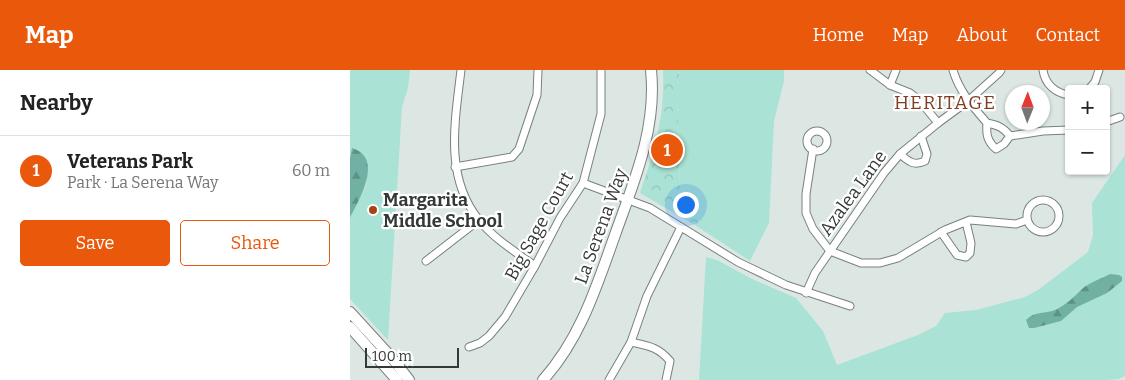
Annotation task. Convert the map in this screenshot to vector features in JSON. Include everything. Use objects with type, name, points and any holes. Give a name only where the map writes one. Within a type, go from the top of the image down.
[{"type":"main road","name":"La Serena Way","points":[[543,380],[567,350],[584,319],[628,200],[642,158],[649,126],[652,105],[651,70]]},
{"type":"main road","points":[[350,312],[410,380]]},
{"type":"main road","points":[[350,327],[397,380]]},
{"type":"street","points":[[461,70],[454,141],[455,167],[465,197],[479,220],[504,244],[536,266]]},
{"type":"street","points":[[455,167],[512,157],[519,149],[538,95],[538,70]]},
{"type":"street","name":"Big Sage Court","points":[[469,347],[480,343],[505,317],[536,266],[560,218],[583,183],[601,114],[601,70]]},
{"type":"street","points":[[870,70],[890,85],[910,93],[938,123]]},
{"type":"street","points":[[890,85],[896,70]]},
{"type":"street","points":[[953,70],[968,101],[987,123],[999,126],[1010,136]]},
{"type":"street","name":"Azalea Lane","points":[[806,293],[815,273],[884,173],[900,154],[968,101],[1000,70]]},
{"type":"street","points":[[1043,70],[1047,82],[1053,89],[1065,94]]},
{"type":"street","points":[[1092,85],[1099,70]]},
{"type":"street","points":[[1110,121],[1120,117]]},
{"type":"street","points":[[987,123],[987,137],[990,144],[996,149],[1004,144],[1010,136],[1065,130]]},
{"type":"street","points":[[900,154],[910,163],[915,164],[925,161],[927,154],[921,136]]},
{"type":"street","points":[[813,149],[806,194],[806,213],[813,229],[830,251],[861,264],[880,263],[898,258],[941,232],[966,222],[981,221],[1016,224],[1027,220]]},
{"type":"street","points":[[583,183],[650,208],[762,274],[806,293],[850,306]]},
{"type":"street","points":[[1038,200],[1048,200],[1058,212],[1057,222],[1054,227],[1044,232],[1034,229],[1027,220],[1028,210],[1038,200]]},
{"type":"street","points":[[426,262],[479,220]]},
{"type":"street","points":[[941,232],[957,255],[966,257],[970,253],[966,222]]},
{"type":"street","points":[[608,380],[631,342],[647,296],[680,227]]},
{"type":"street","points":[[631,342],[661,351],[670,361],[666,380]]},
{"type":"green space","name":"Margarita Middle School","points":[[350,70],[410,70],[408,88],[402,107],[388,340],[350,299],[350,218],[366,184],[367,174],[352,148],[350,158]]},
{"type":"green space","points":[[663,70],[680,70],[677,85],[680,187],[700,216],[698,227],[640,193],[661,118]]},
{"type":"green space","points":[[680,70],[784,70],[784,81],[774,121],[769,223],[750,261],[698,227],[700,216],[680,187],[677,85]]},
{"type":"green space","points":[[352,148],[362,153],[367,160],[368,169],[363,190],[350,218],[350,158]]},
{"type":"green space","points":[[1125,155],[1125,376],[1119,379],[1106,380],[699,380],[706,257],[717,260],[752,279],[796,298],[823,331],[837,365],[918,335],[936,326],[945,313],[976,310],[1025,297],[1038,290],[1088,252],[1093,235],[1092,203]]},
{"type":"green space","points":[[1110,274],[1119,275],[1122,277],[1122,281],[1107,293],[1077,307],[1061,321],[1029,328],[1026,320],[1029,317],[1059,308],[1092,282]]},
{"type":"place","name":"Veterans Park","points":[[667,150]]},
{"type":"place","name":"Margarita Middle School","points":[[373,210]]},
{"type":"district","name":"HERITAGE","points":[[945,102]]}]
